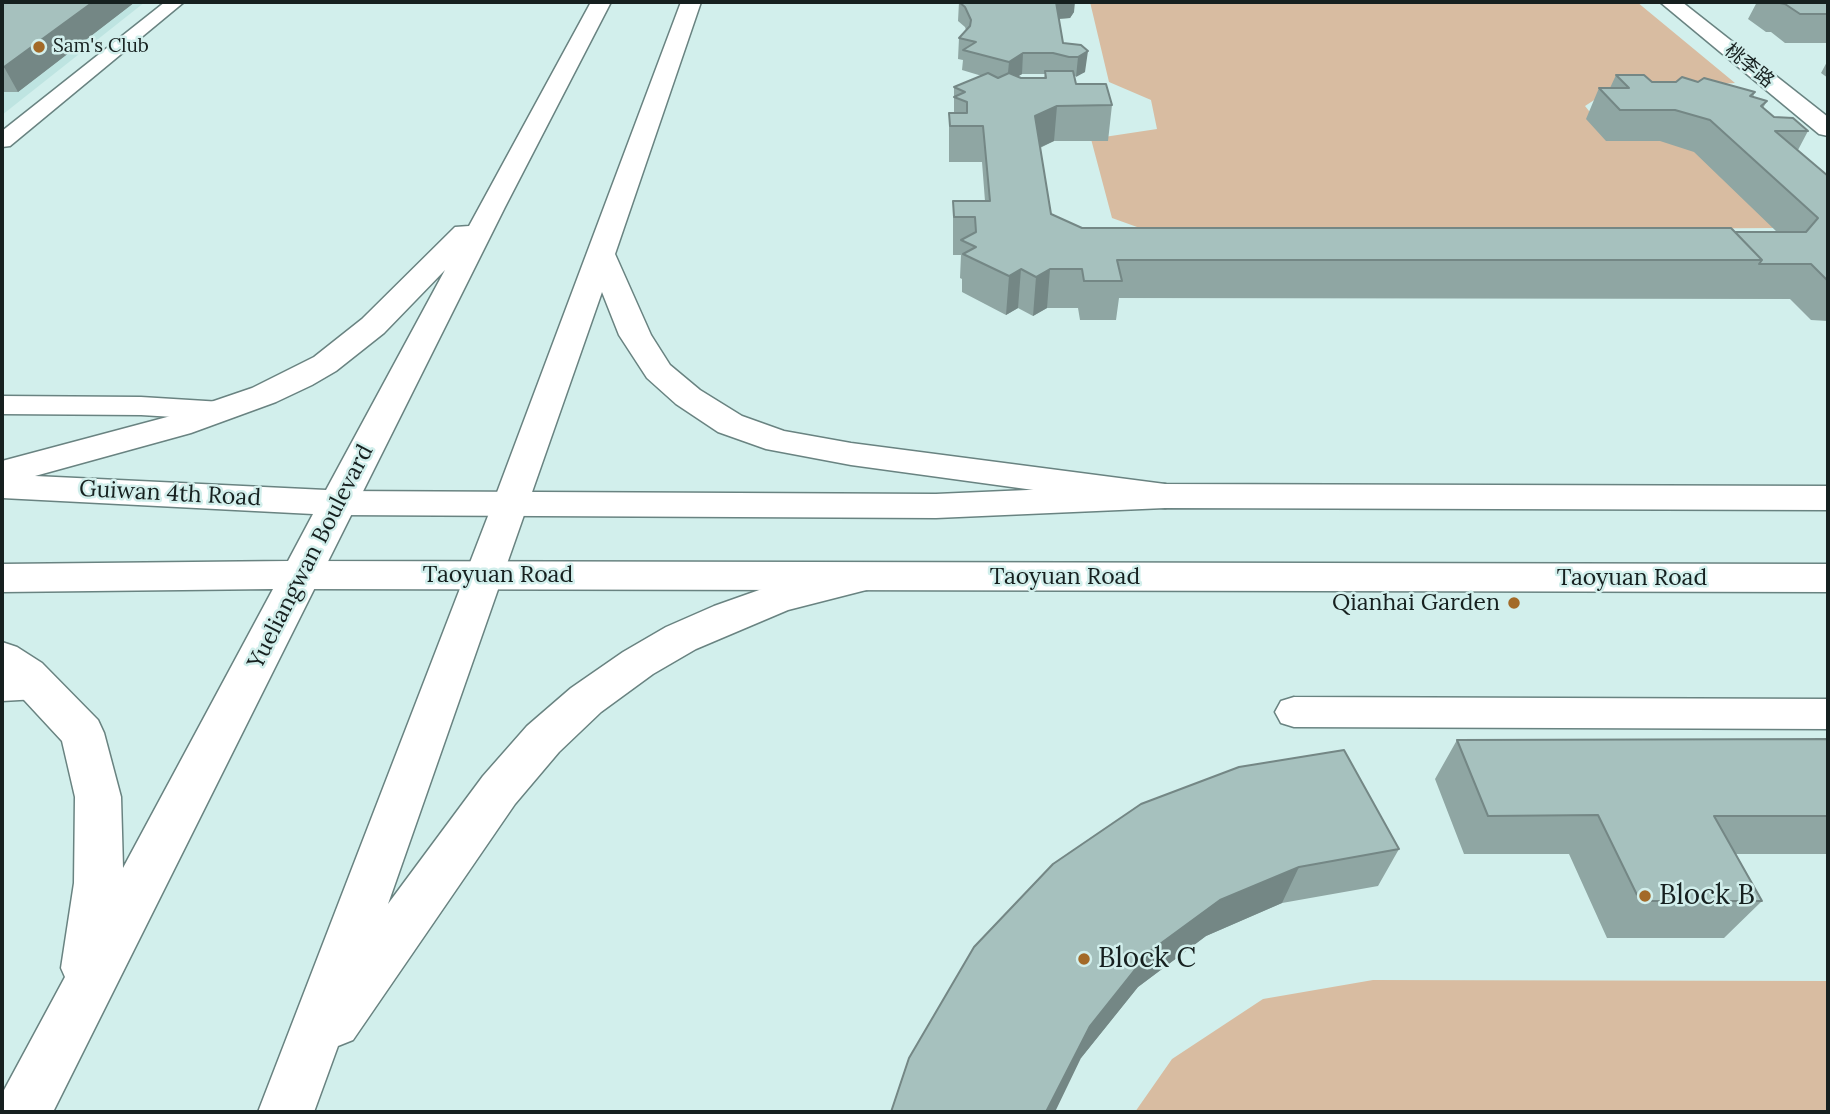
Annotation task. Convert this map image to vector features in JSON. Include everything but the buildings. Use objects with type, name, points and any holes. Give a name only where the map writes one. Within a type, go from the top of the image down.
[{"type":"main road","name":"Yueliangwan Boulevard","points":[[23,1112],[601,2]]},
{"type":"main road","points":[[286,1112],[511,503],[691,2]]},
{"type":"main road","name":"桃李路","points":[[1670,2],[1828,129]]},
{"type":"main road","points":[[2,473],[121,442],[222,411],[300,378],[348,347],[373,326],[492,207]]},
{"type":"main road","points":[[600,252],[635,335],[657,371],[688,397],[730,424],[778,441],[851,454],[1165,496]]},
{"type":"main road","name":"Guiwan 4th Road","points":[[2,486],[339,503]]},
{"type":"main road","points":[[339,503],[936,506],[1165,496],[1828,498]]},
{"type":"main road","points":[[2,578],[302,575]]},
{"type":"main road","name":"Taoyuan Road","points":[[302,575],[1828,578]]},
{"type":"main road","points":[[304,1062],[499,790],[543,739],[586,700],[638,663],[681,638],[728,617],[779,598],[864,577]]},
{"type":"main road","points":[[14,676],[82,733],[98,797],[99,883],[83,996]]},
{"type":"lane","points":[[2,141],[175,2]]},
{"type":"lane","points":[[2,405],[141,406],[222,411]]},
{"type":"lane","points":[[1294,712],[1828,714]]},
{"type":"shaded area","name":"Sam's Club","points":[[2,2],[145,2],[2,115]]},
{"type":"shaded area","points":[[1090,2],[1637,2],[1735,83],[1608,91],[1585,106],[1606,132],[1701,140],[1777,228],[1151,232],[1112,218],[1091,139],[1157,129],[1151,100],[1109,82]]},
{"type":"shaded area","points":[[1373,980],[1828,981],[1828,1112],[1135,1112],[1172,1059],[1263,999]]},
{"type":"place","name":"Sam's Club","points":[[39,47]]},
{"type":"place","name":"Qianhai Garden","points":[[1514,603]]},
{"type":"place","name":"Block B","points":[[1645,896]]},
{"type":"place","name":"Block C","points":[[1084,959]]}]
